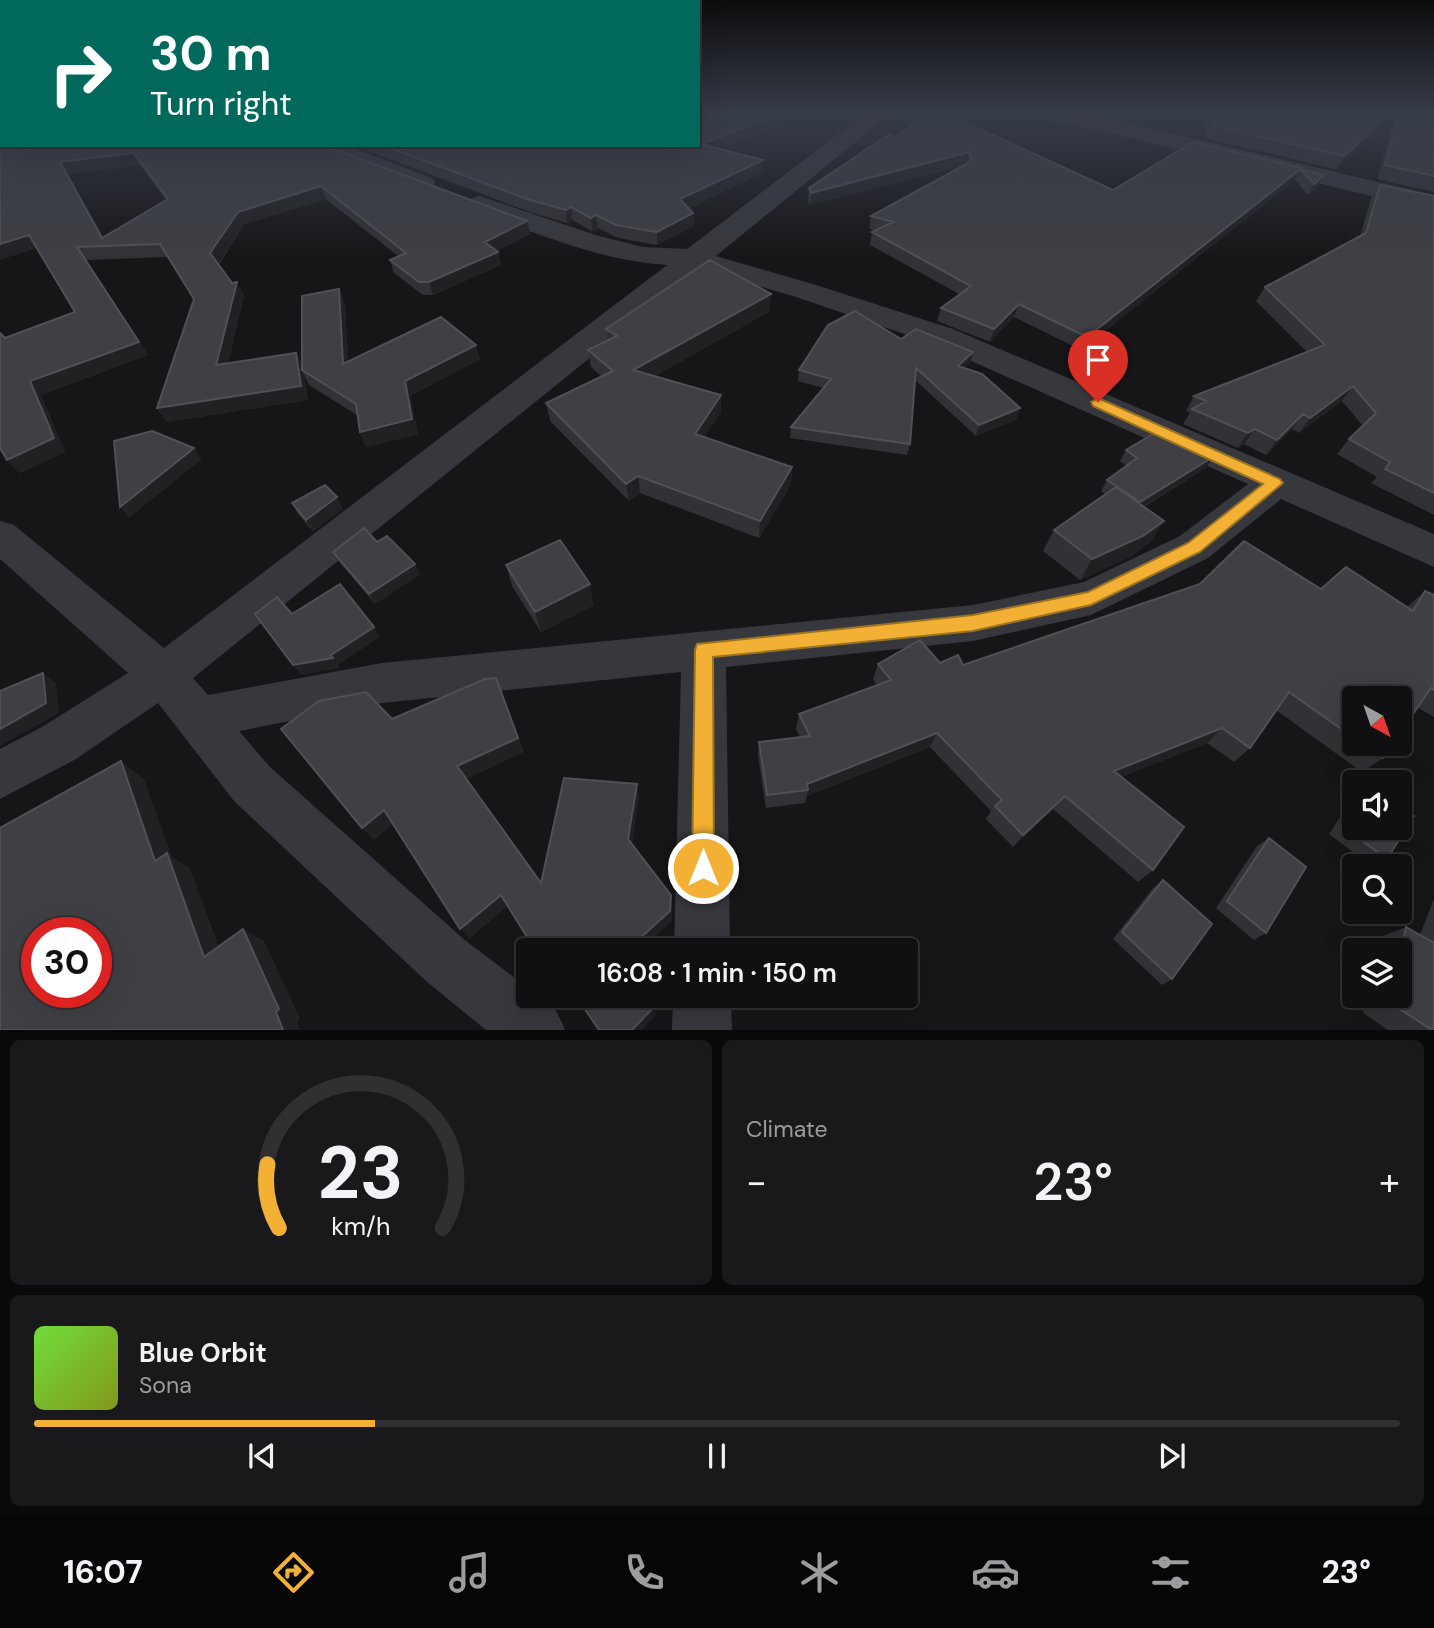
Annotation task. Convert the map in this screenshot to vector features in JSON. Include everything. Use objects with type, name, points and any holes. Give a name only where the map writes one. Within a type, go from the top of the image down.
[{"type":"street","points":[[365,161],[590,242],[643,255],[692,258],[806,291],[942,336],[1434,551]]},
{"type":"street","points":[[0,775],[59,743],[163,675],[818,161]]},
{"type":"street","points":[[1257,161],[1434,203]]},
{"type":"street","points":[[198,718],[382,683],[973,623],[1091,598],[1194,547],[1275,483]]},
{"type":"street","points":[[0,536],[163,675],[252,784],[446,961],[535,1030]]},
{"type":"street","points":[[702,938],[704,650]]},
{"type":"street","points":[[702,1008],[702,1030]]},
{"type":"building","points":[[0,161],[68,161],[60,162],[102,238],[168,199],[140,161],[366,161],[527,221],[485,242],[498,252],[429,282],[419,282],[390,260],[406,253],[321,186],[238,212],[210,253],[232,283],[237,282],[216,365],[296,353],[301,386],[157,408],[194,299],[160,244],[77,247],[139,342],[30,381],[54,438],[7,460],[0,448],[0,333],[5,338],[75,312],[29,235],[0,244]]},
{"type":"building","points":[[425,161],[761,161],[680,199],[693,213],[657,232],[616,225],[596,215],[591,218],[571,207],[566,210],[527,199]]},
{"type":"building","points":[[849,161],[934,161],[811,193],[809,188]]},
{"type":"building","points":[[972,161],[1050,161],[1113,190],[1161,161],[1273,161],[1302,168],[1087,337],[1019,304],[994,329],[941,308],[971,286],[872,232],[893,222],[871,216]]},
{"type":"building","points":[[1386,161],[1434,161],[1434,176],[1385,165]]},
{"type":"building","points":[[1301,170],[1324,175],[1314,184]]},
{"type":"building","points":[[1380,185],[1434,196],[1434,493],[1385,469],[1390,462],[1349,439],[1376,413],[1353,386],[1310,418],[1303,414],[1277,440],[1255,429],[1248,433],[1192,409],[1206,401],[1194,396],[1325,345],[1265,287],[1366,233]]},
{"type":"building","points":[[710,260],[771,294],[633,370],[721,395],[695,434],[792,467],[760,521],[638,476],[626,484],[546,403],[613,371],[588,350],[617,336],[606,329]]},
{"type":"building","points":[[339,289],[343,364],[441,317],[476,345],[405,381],[412,419],[360,432],[356,404],[302,370],[302,296]]},
{"type":"building","points":[[855,311],[901,339],[916,329],[973,352],[958,366],[982,374],[1020,408],[979,425],[916,368],[910,444],[791,427],[831,379],[799,370],[828,325]]},
{"type":"building","points":[[152,431],[194,448],[120,507],[114,441]]},
{"type":"building","points":[[1156,432],[1213,457],[1140,502],[1107,480],[1137,458],[1126,450]]},
{"type":"building","points":[[325,485],[337,497],[306,520],[292,503]]},
{"type":"building","points":[[1116,487],[1164,521],[1143,536],[1092,559],[1054,530]]},
{"type":"building","points":[[364,528],[377,542],[387,536],[415,564],[369,594],[333,552]]},
{"type":"building","points":[[560,540],[590,584],[535,612],[506,565]]},
{"type":"building","points":[[1244,541],[1321,589],[1346,567],[1413,611],[1425,591],[1434,595],[1434,690],[1431,688],[1412,716],[1412,686],[1342,686],[1342,730],[1289,692],[1250,748],[1222,728],[1114,771],[1184,827],[1153,870],[1065,796],[1023,835],[995,806],[1002,800],[937,733],[807,784],[808,790],[767,795],[759,742],[810,736],[799,714],[891,680],[878,664],[920,640],[940,663],[958,655],[963,665],[1200,584]]},
{"type":"building","points":[[340,584],[374,627],[331,655],[333,658],[293,665],[255,614],[277,597],[292,614]]},
{"type":"building","points":[[43,673],[46,703],[0,729],[0,691]]},
{"type":"building","points":[[496,678],[518,738],[457,766],[541,883],[564,778],[637,784],[628,839],[671,895],[670,911],[640,938],[528,938],[501,895],[460,929],[384,810],[362,828],[281,729],[319,701],[366,692],[392,719],[485,679]]},
{"type":"building","points":[[121,761],[155,861],[167,853],[204,957],[243,929],[279,1009],[276,1012],[283,1030],[0,1030],[0,828]]},
{"type":"building","points":[[1269,838],[1306,867],[1266,933],[1227,901]]},
{"type":"building","points":[[1361,840],[1399,840],[1390,854],[1380,854]]},
{"type":"building","points":[[1163,880],[1212,924],[1172,979],[1122,932]]},
{"type":"building","points":[[1406,927],[1434,943],[1434,1030],[1398,1008],[1412,1008],[1412,938],[1404,938]]},
{"type":"building","points":[[584,1008],[653,1008],[632,1030],[599,1030]]},
{"type":"route","points":[[703,868],[704,650],[973,623],[1091,598],[1194,547],[1275,483],[1098,402]]}]
